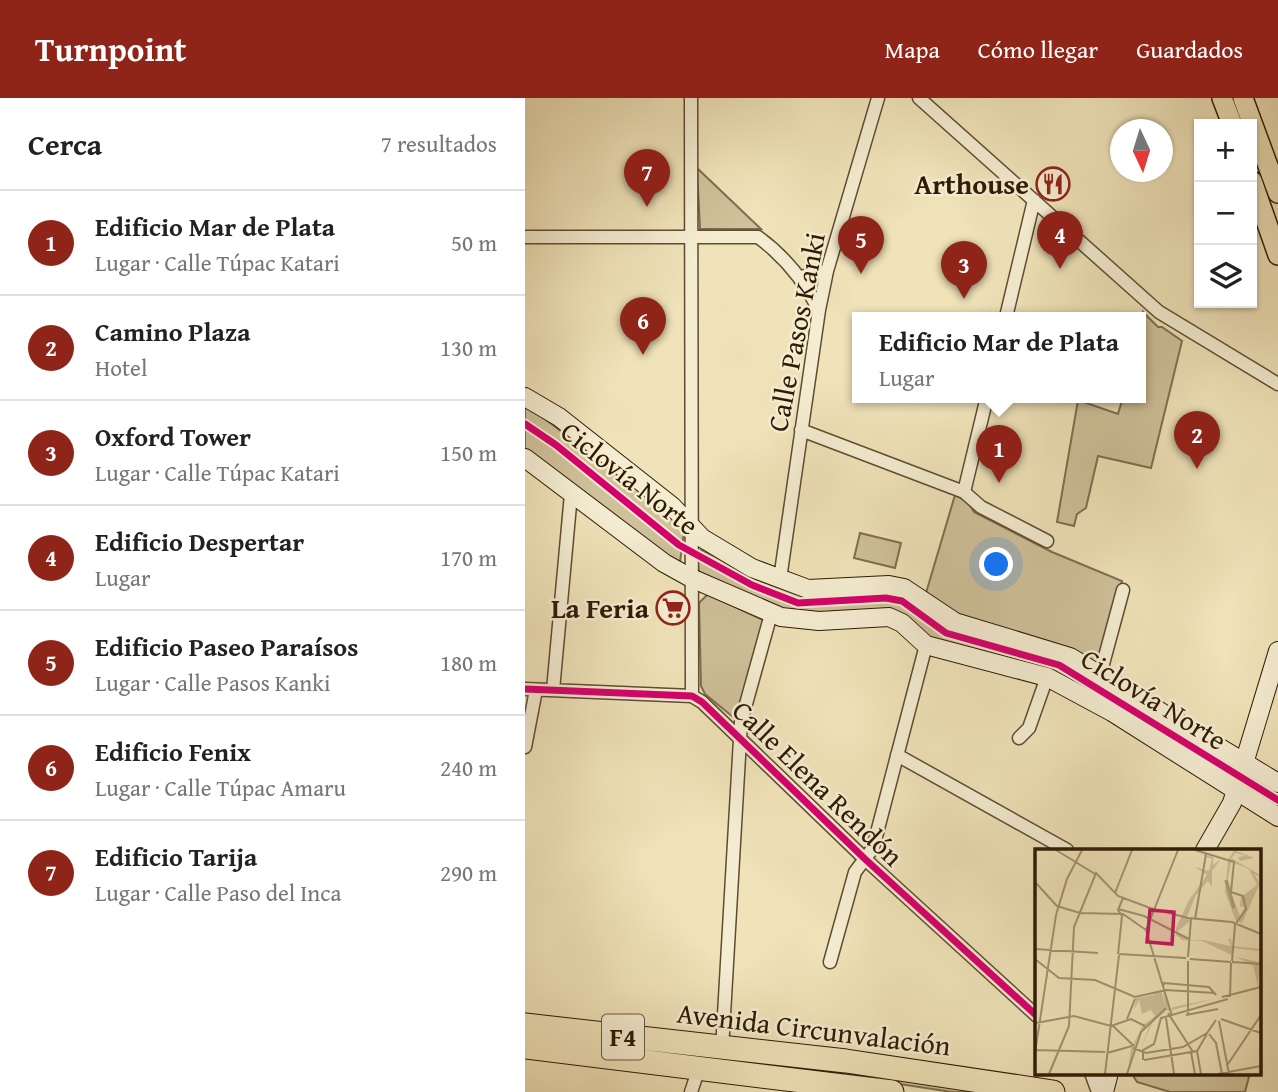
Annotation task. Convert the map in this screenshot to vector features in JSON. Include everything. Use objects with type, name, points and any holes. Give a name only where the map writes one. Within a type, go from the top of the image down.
[{"type":"highway","name":"Avenida Circunvalación","points":[[525,1025],[846,1061],[1053,1092]]},
{"type":"highway","name":"Avenida Circunvalación","points":[[525,1047],[847,1089],[892,1092]]},
{"type":"main road","points":[[1222,98],[1230,119]]},
{"type":"main road","points":[[1243,98],[1278,193]]},
{"type":"main road","points":[[1252,182],[1278,255]]},
{"type":"main road","points":[[525,397],[559,417],[691,524],[710,544],[780,579],[808,589],[890,584],[904,588],[955,622],[1060,652],[1278,783]]},
{"type":"main road","points":[[525,458],[664,563],[691,578],[771,614],[819,621],[889,617],[902,623],[926,645],[1047,677],[1112,712],[1278,817]]},
{"type":"main road","points":[[1206,849],[1236,792],[1278,651]]},
{"type":"main road","points":[[1104,1092],[1109,1074]]},
{"type":"street","points":[[691,98],[692,696]]},
{"type":"street","name":"Calle Pasos Kanki","points":[[780,579],[819,310],[827,271],[878,98]]},
{"type":"street","points":[[919,98],[1159,312],[1278,384]]},
{"type":"street","points":[[1007,312],[1034,200]]},
{"type":"street","points":[[525,237],[758,237],[776,251],[800,277],[819,310]]},
{"type":"street","points":[[800,277],[827,271]]},
{"type":"street","points":[[964,492],[986,403]]},
{"type":"street","points":[[801,430],[964,492],[981,507],[1047,541]]},
{"type":"street","points":[[553,690],[571,494]]},
{"type":"street","points":[[1100,675],[1123,590]]},
{"type":"street","points":[[722,1049],[741,722],[771,614]]},
{"type":"street","points":[[830,962],[855,872],[873,848],[926,645]]},
{"type":"street","points":[[1019,738],[1029,728],[1047,677]]},
{"type":"street","points":[[525,747],[530,690]]},
{"type":"street","name":"Calle Elena Rendón","points":[[530,690],[692,696],[702,702],[865,859],[1035,1014]]},
{"type":"street","points":[[897,755],[1065,849]]},
{"type":"street","points":[[691,1092],[699,1068]]},
{"type":"street","points":[[1091,1074],[1098,1092]]},
{"type":"shaded area","points":[[697,168],[761,229],[700,229]]},
{"type":"shaded area","points":[[1146,315],[1158,327],[1182,341],[1151,468],[1098,456],[1086,508],[1077,514],[1074,526],[1057,522],[1077,403],[1087,403],[1118,414],[1121,403],[1146,403]]},
{"type":"shaded area","points":[[525,404],[672,515],[684,532],[680,562],[674,562],[525,449]]},
{"type":"shaded area","points":[[955,495],[968,502],[974,512],[1052,552],[1122,581],[1099,667],[966,620],[926,593]]},
{"type":"shaded area","points":[[860,533],[901,543],[895,568],[854,558]]},
{"type":"shaded area","points":[[701,550],[772,582],[893,590],[1052,654],[1236,762],[1230,780],[1101,700],[930,640],[915,628],[790,614],[699,574],[697,552]]},
{"type":"shaded area","points":[[708,594],[763,620],[738,712],[733,717],[705,694],[701,686],[699,603]]},
{"type":"shaded area","points":[[525,1032],[860,1070],[995,1092],[952,1092],[860,1078],[525,1039]]},
{"type":"shaded area","points":[[1132,1074],[1250,1074],[1245,1092],[1170,1092],[1137,1082]]},
{"type":"cycle path","name":"Ciclovía Norte","points":[[525,424],[556,445],[679,545],[752,585],[798,603],[886,598],[902,601],[946,633],[1059,665],[1278,800]]},
{"type":"cycle path","points":[[525,689],[692,696],[702,702],[865,859],[1035,1014]]},
{"type":"place","name":"Arthouse","points":[[1053,184]]},
{"type":"place","name":"Edificio Tarija","points":[[647,207]]},
{"type":"place","name":"Edificio Despertar","points":[[1060,269]]},
{"type":"place","name":"Edificio Paseo Paraísos","points":[[861,274]]},
{"type":"place","name":"Oxford Tower","points":[[964,299]]},
{"type":"place","name":"Edificio Fenix","points":[[643,355]]},
{"type":"place","name":"Camino Plaza","points":[[1197,469]]},
{"type":"place","name":"Edificio Mar de Plata","points":[[999,483]]},
{"type":"place","name":"La Feria","points":[[673,608]]}]
